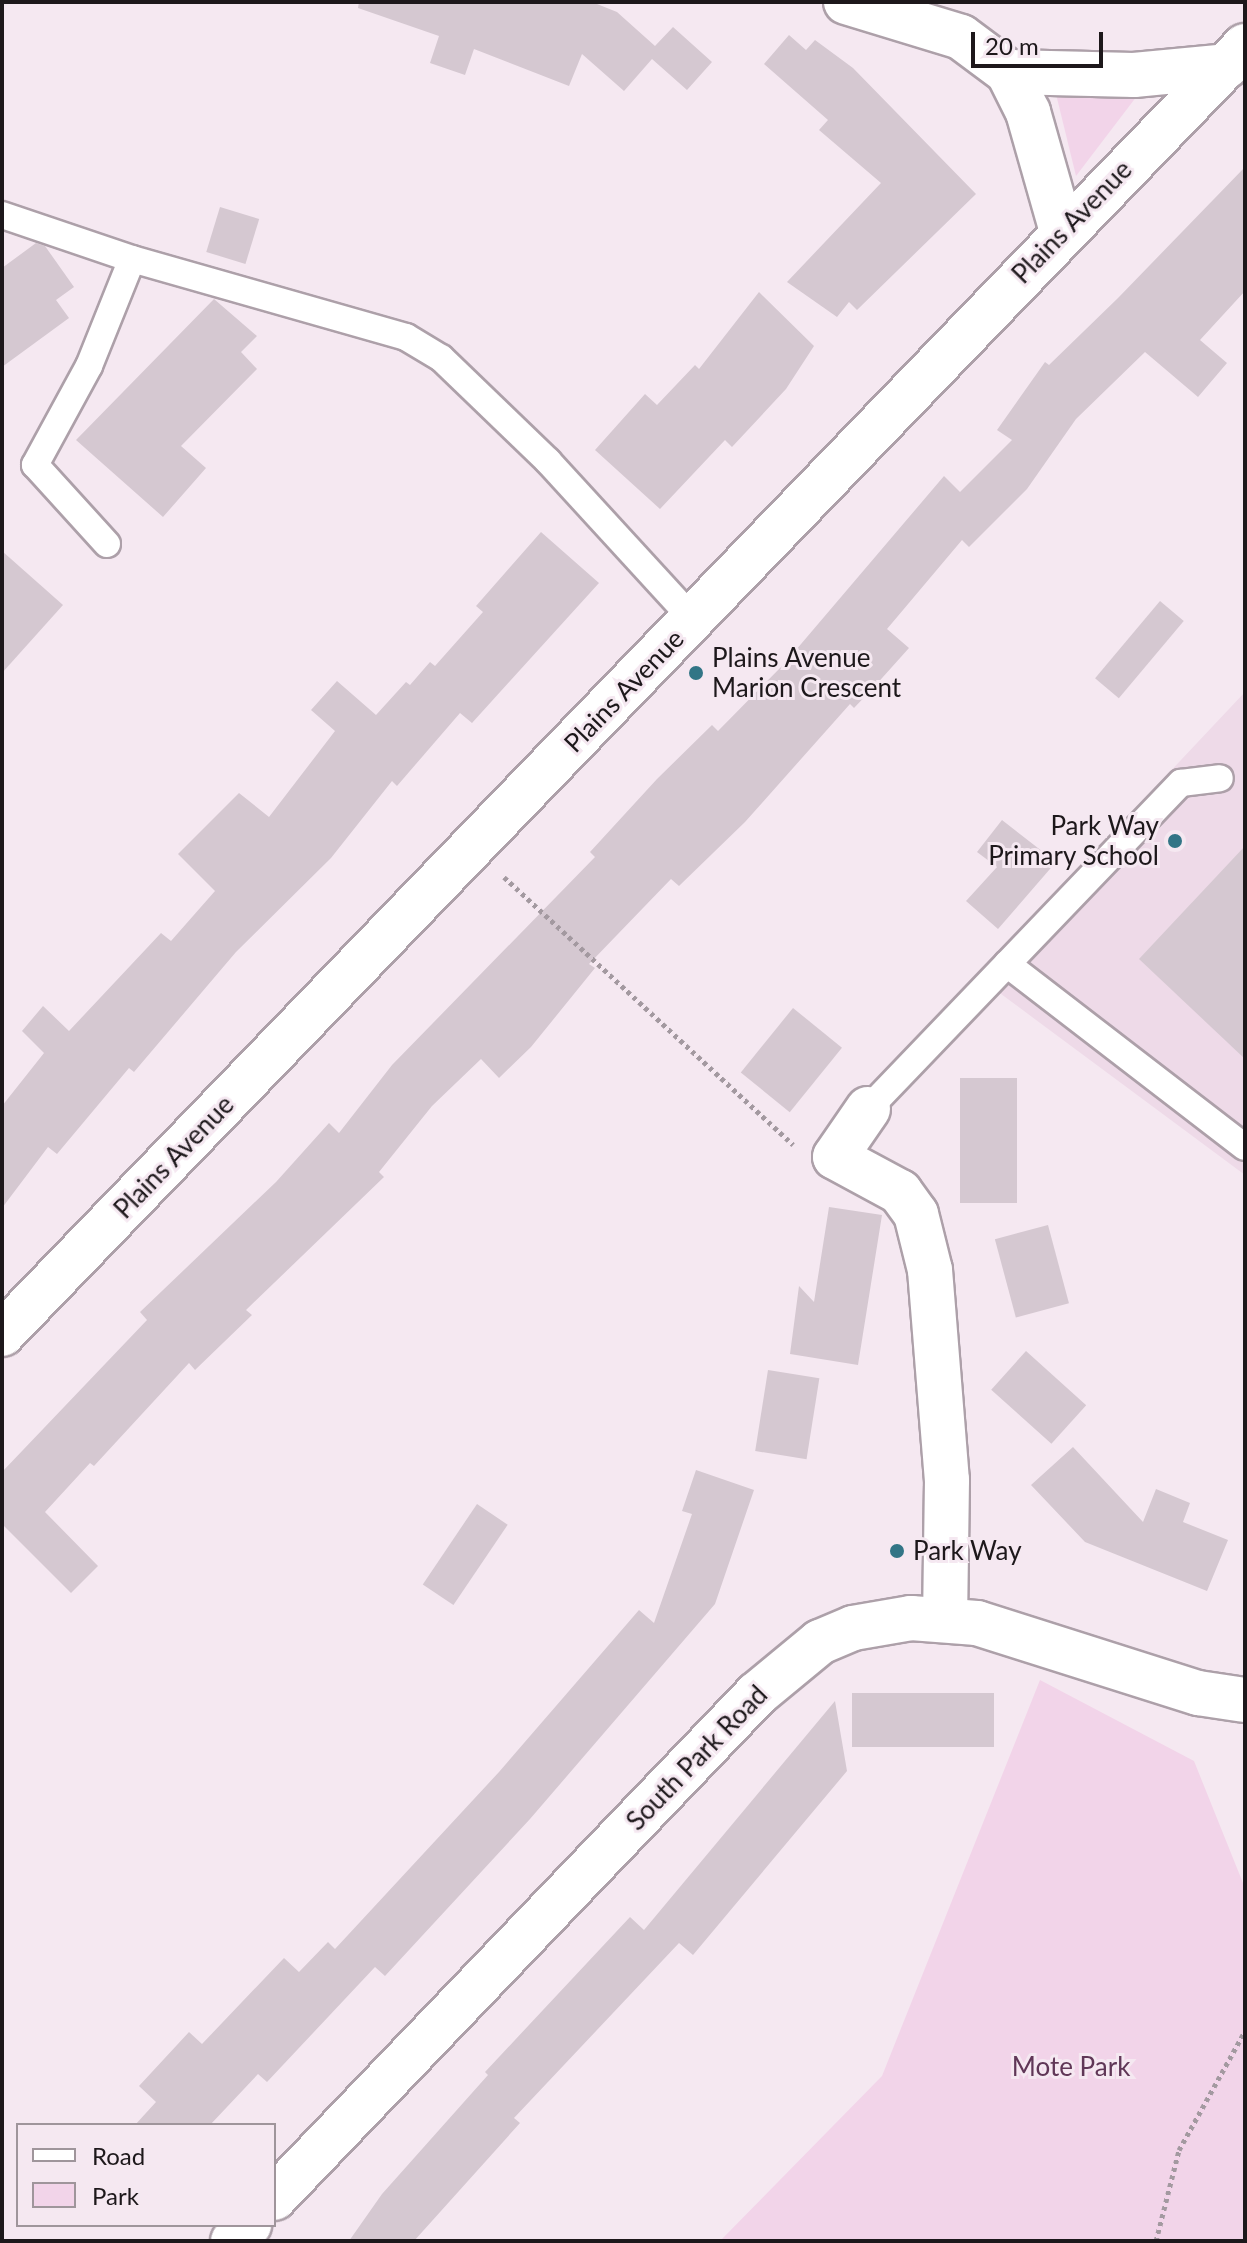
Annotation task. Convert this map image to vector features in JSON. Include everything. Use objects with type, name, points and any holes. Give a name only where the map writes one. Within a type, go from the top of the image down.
[{"type":"street","points":[[846,2],[961,37],[1008,72],[1028,112],[1062,231]]},
{"type":"street","points":[[1008,72],[1134,75],[1236,56]]},
{"type":"street","name":"Plains Avenue","points":[[2,1334],[474,849],[1062,231],[1236,56]]},
{"type":"street","points":[[868,1109],[835,1157],[900,1192],[916,1214],[930,1270],[947,1480],[945,1618]]},
{"type":"street","name":"South Park Road","points":[[276,2196],[791,1663],[853,1628],[911,1618],[945,1618],[1008,1631],[1198,1693],[1245,1700]]},
{"type":"lane","points":[[2,215],[132,259],[393,333],[441,358],[548,461],[693,619]]},
{"type":"lane","points":[[107,544],[35,465],[89,366],[132,259]]},
{"type":"lane","points":[[868,1109],[1181,783],[1220,778]]},
{"type":"lane","points":[[1007,964],[1245,1147]]},
{"type":"path","points":[[474,849],[793,1146],[835,1157]]},
{"type":"path","points":[[1156,2241],[1179,2150],[1245,2031]]},
{"type":"shaded area","name":"Park Way Primary School","points":[[1245,692],[1245,1175],[997,991],[923,1034]]},
{"type":"green space","points":[[1140,92],[1076,176],[1056,94]]},
{"type":"green space","name":"Mote Park","points":[[1040,1680],[1194,1761],[1245,1888],[1245,2241],[720,2241],[882,2076]]},
{"type":"building","points":[[359,2],[592,2],[617,12],[655,46],[673,27],[712,62],[687,90],[652,59],[624,91],[582,54],[569,86],[474,49],[465,75],[430,63],[439,36],[358,8]]},
{"type":"building","points":[[789,35],[806,50],[815,40],[853,68],[976,194],[857,310],[849,302],[837,317],[787,282],[881,183],[819,130],[828,120],[764,64]]},
{"type":"building","points":[[1245,167],[1245,291],[1200,340],[1227,363],[1198,397],[1145,352],[1076,419],[1027,489],[969,547],[962,540],[887,629],[909,648],[874,687],[854,708],[850,704],[745,822],[679,886],[671,879],[589,964],[595,968],[531,1047],[499,1078],[481,1059],[432,1106],[379,1172],[384,1177],[246,1310],[252,1315],[195,1370],[189,1363],[94,1466],[90,1463],[45,1512],[98,1566],[71,1593],[2,1524],[2,1472],[147,1320],[140,1312],[276,1182],[329,1123],[339,1133],[392,1065],[595,857],[590,852],[657,779],[712,725],[718,731],[784,664],[944,476],[960,492],[1012,440],[997,430],[1045,362],[1049,365],[1118,298]]},
{"type":"building","points":[[220,207],[259,219],[245,264],[206,252]]},
{"type":"building","points":[[36,243],[45,246],[74,287],[56,300],[69,318],[2,367],[2,268]]},
{"type":"building","points":[[759,292],[814,346],[786,389],[732,447],[725,440],[660,509],[595,450],[645,394],[657,405],[695,365],[699,369]]},
{"type":"building","points":[[214,299],[257,336],[241,352],[257,369],[181,446],[206,468],[163,517],[76,440]]},
{"type":"building","points":[[541,532],[599,583],[472,723],[460,713],[397,786],[392,781],[331,858],[236,952],[134,1072],[129,1068],[57,1154],[48,1147],[2,1208],[2,1106],[44,1053],[22,1031],[43,1006],[69,1031],[161,933],[171,941],[215,891],[178,854],[239,793],[269,817],[335,731],[311,710],[337,681],[376,715],[406,682],[410,685],[430,662],[435,666],[483,612],[476,606]]},
{"type":"building","points":[[2,551],[63,605],[2,673]]},
{"type":"building","points":[[1160,601],[1184,621],[1119,698],[1095,678]]},
{"type":"building","points":[[1002,820],[1056,862],[998,929],[966,901],[997,867],[977,852]]},
{"type":"building","points":[[1245,846],[1245,1059],[1139,959]]},
{"type":"building","points":[[793,1008],[842,1048],[790,1112],[741,1073]]},
{"type":"building","points":[[960,1078],[1017,1078],[1017,1203],[960,1203]]},
{"type":"building","points":[[829,1207],[882,1215],[858,1365],[790,1354],[799,1286],[814,1302]]},
{"type":"building","points":[[1048,1225],[1069,1303],[1016,1317],[995,1239]]},
{"type":"building","points":[[1026,1351],[1086,1405],[1051,1444],[991,1390]]},
{"type":"building","points":[[768,1370],[819,1378],[807,1459],[755,1451]]},
{"type":"building","points":[[1073,1447],[1143,1522],[1156,1489],[1190,1503],[1183,1522],[1228,1540],[1207,1591],[1085,1542],[1031,1485]]},
{"type":"building","points":[[696,1470],[754,1490],[715,1604],[530,1819],[385,1976],[375,1967],[267,2082],[258,2074],[212,2123],[137,2123],[156,2102],[139,2086],[189,2032],[202,2044],[284,1958],[299,1972],[328,1942],[335,1949],[499,1772],[639,1610],[654,1623],[692,1514],[682,1511]]},
{"type":"building","points":[[477,1504],[508,1525],[453,1605],[423,1584]]},
{"type":"building","points":[[852,1693],[994,1693],[994,1747],[852,1747]]},
{"type":"building","points":[[835,1701],[847,1771],[693,1955],[679,1943],[514,2118],[520,2123],[414,2241],[349,2241],[382,2194],[488,2075],[485,2072],[630,1917],[644,1930]]},
{"type":"place","name":"Plains Avenue Marion Crescent","points":[[696,673]]},
{"type":"place","name":"Park Way Primary School","points":[[1175,841]]},
{"type":"place","name":"Park Way","points":[[897,1551]]}]
